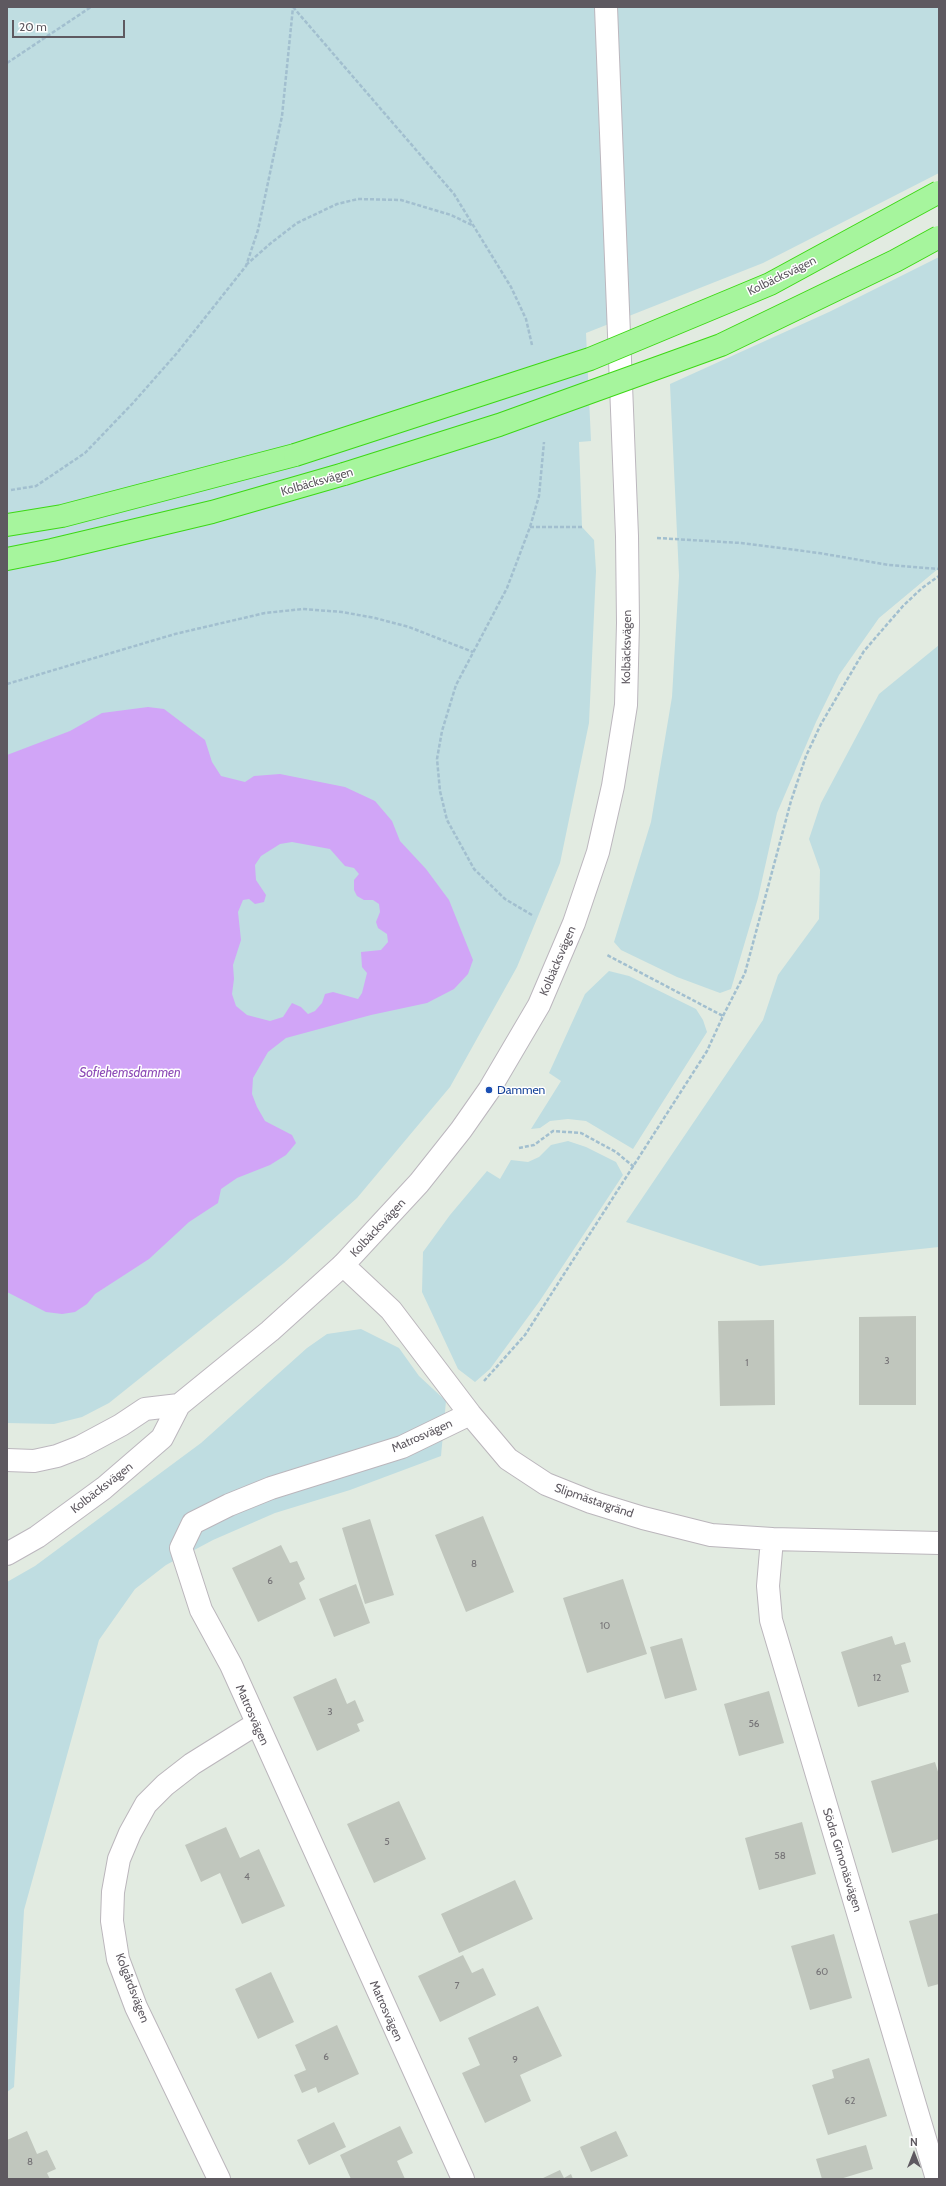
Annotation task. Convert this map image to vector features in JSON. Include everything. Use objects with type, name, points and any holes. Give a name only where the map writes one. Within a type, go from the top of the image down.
[{"type":"highway","name":"Kolbäcksvägen","points":[[7,525],[62,516],[295,455],[590,358],[770,284],[939,192]]},
{"type":"highway","name":"Kolbäcksvägen","points":[[7,559],[52,550],[212,512],[344,474],[498,425],[721,345],[895,261],[939,237]]},
{"type":"street","name":"Kolbäcksvägen","points":[[7,1554],[38,1537],[104,1488],[157,1443],[162,1438],[179,1405],[270,1331],[343,1265],[419,1183],[461,1130],[489,1090],[539,1005],[574,923],[598,852],[613,786],[626,705],[628,624],[627,536],[606,7]]},
{"type":"street","name":"Slipmästargränd","points":[[343,1265],[391,1310],[470,1414],[508,1459],[546,1484],[591,1502],[628,1514],[711,1535],[772,1539],[939,1543]]},
{"type":"street","points":[[7,1460],[34,1461],[57,1456],[80,1448],[121,1425],[145,1409],[179,1405]]},
{"type":"street","name":"Matrosvägen","points":[[463,2179],[256,1724],[231,1665],[201,1610],[181,1548],[193,1523],[228,1505],[271,1488],[402,1448],[470,1414]]},
{"type":"street","name":"Södra Gimonäsvägen","points":[[772,1539],[768,1586],[771,1620],[936,2179]]},
{"type":"street","name":"Kolgårdsvägen","points":[[219,2179],[136,2007],[118,1959],[112,1921],[113,1892],[120,1860],[130,1833],[146,1804],[165,1785],[192,1764],[256,1724]]},
{"type":"path","points":[[7,63],[91,7]]},
{"type":"path","points":[[293,7],[454,194],[511,287],[526,319],[534,352]]},
{"type":"path","points":[[246,266],[258,230],[282,116],[293,7]]},
{"type":"path","points":[[7,491],[36,486],[85,452],[152,381],[246,266],[271,243],[297,223],[337,204],[358,199],[401,200],[450,215],[474,226]]},
{"type":"path","points":[[532,915],[505,899],[474,869],[448,820],[440,791],[437,759],[442,731],[456,685],[507,588],[530,527],[539,496],[545,435]]},
{"type":"path","points":[[530,527],[582,527]]},
{"type":"path","points":[[627,536],[741,543],[819,553],[889,565],[939,569]]},
{"type":"path","points":[[480,1385],[525,1334],[634,1167],[707,1051],[745,973],[791,801],[806,756],[821,724],[864,651],[903,606],[922,588],[939,576]]},
{"type":"path","points":[[7,684],[197,628],[265,613],[303,609],[342,612],[375,618],[409,627],[473,652]]},
{"type":"path","points":[[607,955],[723,1016]]},
{"type":"path","points":[[519,1148],[534,1145],[553,1131],[580,1133],[616,1152],[634,1167]]},
{"type":"shaded area","points":[[7,7],[939,7],[939,173],[763,263],[586,333],[591,441],[579,442],[582,527],[594,540],[596,571],[589,723],[560,863],[517,967],[450,1087],[357,1198],[284,1263],[109,1403],[82,1417],[54,1424],[7,1423]]},
{"type":"shaded area","points":[[939,257],[939,568],[879,618],[839,675],[816,722],[777,813],[758,898],[731,989],[720,993],[677,977],[621,950],[614,942],[651,822],[672,697],[679,576],[670,384],[829,312]]},
{"type":"shaded area","points":[[939,645],[939,1247],[760,1266],[626,1222],[763,1020],[778,975],[819,919],[820,870],[809,839],[821,803],[879,694]]},
{"type":"shaded area","points":[[609,971],[629,976],[696,1009],[703,1020],[707,1032],[633,1149],[586,1121],[568,1119],[550,1121],[540,1128],[531,1129],[561,1081],[549,1073],[585,994]]},
{"type":"shaded area","points":[[568,1141],[586,1147],[616,1162],[623,1175],[539,1302],[490,1369],[475,1382],[458,1369],[422,1292],[423,1252],[450,1215],[487,1171],[500,1179],[511,1160],[528,1162],[539,1157],[551,1145]]},
{"type":"shaded area","points":[[361,1329],[399,1348],[419,1376],[446,1401],[441,1456],[350,1490],[275,1513],[213,1540],[166,1565],[135,1589],[99,1640],[24,1910],[14,2087],[7,2092],[7,1582],[35,1566],[201,1443],[307,1348],[327,1334]]},
{"type":"water","name":"Sofiehemsdammen","points":[[148,707],[164,709],[205,740],[212,762],[221,776],[245,782],[254,776],[280,774],[345,787],[375,801],[392,821],[400,841],[426,869],[449,900],[473,960],[468,974],[454,989],[427,1003],[371,1015],[286,1038],[268,1052],[253,1078],[252,1094],[265,1121],[292,1135],[296,1143],[286,1155],[270,1165],[237,1178],[221,1189],[218,1203],[189,1222],[149,1259],[95,1294],[87,1304],[75,1312],[62,1314],[46,1312],[7,1292],[7,755],[70,731],[102,713]],"holes":[[[292,842],[330,849],[345,866],[354,868],[359,874],[354,880],[354,890],[357,896],[364,900],[373,900],[379,904],[380,912],[376,922],[378,928],[387,934],[388,942],[381,950],[361,952],[362,967],[367,973],[362,993],[358,999],[333,992],[325,994],[322,1003],[315,1011],[308,1014],[301,1007],[292,1003],[283,1017],[270,1021],[247,1015],[236,1006],[232,994],[234,979],[233,965],[241,940],[238,912],[243,900],[249,899],[255,904],[264,902],[266,895],[256,880],[255,865],[261,856],[280,844]]]},
{"type":"building","points":[[916,1316],[916,1405],[859,1405],[859,1317]]},
{"type":"building","points":[[774,1320],[775,1405],[720,1406],[718,1321]]},
{"type":"building","points":[[483,1516],[514,1592],[466,1612],[435,1535]]},
{"type":"building","points":[[370,1519],[394,1595],[365,1604],[342,1528]]},
{"type":"building","points":[[281,1545],[290,1563],[297,1561],[305,1579],[299,1583],[306,1599],[258,1622],[232,1568]]},
{"type":"building","points":[[623,1579],[647,1654],[587,1673],[563,1598]]},
{"type":"building","points":[[356,1584],[370,1623],[334,1637],[319,1599]]},
{"type":"building","points":[[892,1636],[895,1645],[905,1642],[911,1662],[901,1665],[909,1692],[858,1707],[841,1652]]},
{"type":"building","points":[[682,1638],[697,1690],[665,1699],[650,1647]]},
{"type":"building","points":[[336,1678],[347,1704],[355,1700],[364,1721],[357,1724],[360,1731],[317,1751],[293,1697]]},
{"type":"building","points":[[769,1691],[784,1743],[739,1756],[724,1704]]},
{"type":"building","points":[[935,1762],[939,1775],[939,1839],[892,1853],[871,1781]]},
{"type":"building","points":[[399,1801],[426,1859],[374,1883],[347,1824]]},
{"type":"building","points":[[802,1822],[816,1874],[759,1890],[745,1838]]},
{"type":"building","points":[[226,1827],[240,1858],[259,1849],[285,1906],[242,1924],[220,1873],[201,1882],[185,1845]]},
{"type":"building","points":[[515,1880],[533,1919],[459,1953],[441,1914]]},
{"type":"building","points":[[939,1913],[939,1984],[928,1987],[909,1921]]},
{"type":"building","points":[[834,1934],[852,1998],[810,2010],[791,1946]]},
{"type":"building","points":[[463,1955],[472,1973],[483,1968],[496,1995],[440,2022],[418,1976]]},
{"type":"building","points":[[271,1972],[294,2022],[258,2039],[235,1989]]},
{"type":"building","points":[[538,2006],[562,2056],[520,2075],[531,2101],[485,2123],[462,2073],[480,2065],[468,2038]]},
{"type":"building","points":[[337,2025],[359,2074],[318,2093],[316,2087],[302,2093],[294,2075],[306,2070],[295,2045]]},
{"type":"building","points":[[869,2058],[887,2116],[828,2135],[812,2085],[834,2078],[832,2070]]},
{"type":"building","points":[[334,2122],[346,2147],[309,2165],[297,2140]]},
{"type":"building","points":[[400,2126],[413,2153],[397,2161],[405,2179],[351,2179],[340,2155]]},
{"type":"building","points":[[27,2131],[37,2154],[47,2150],[56,2169],[47,2173],[50,2179],[7,2179],[7,2140]]},
{"type":"building","points":[[616,2131],[628,2156],[591,2172],[580,2147]]},
{"type":"building","points":[[866,2145],[873,2169],[840,2179],[822,2179],[816,2159]]},
{"type":"building","points":[[560,2170],[564,2178],[571,2174],[573,2179],[541,2179]]},
{"type":"place","name":"Dammen","points":[[489,1090]]}]
